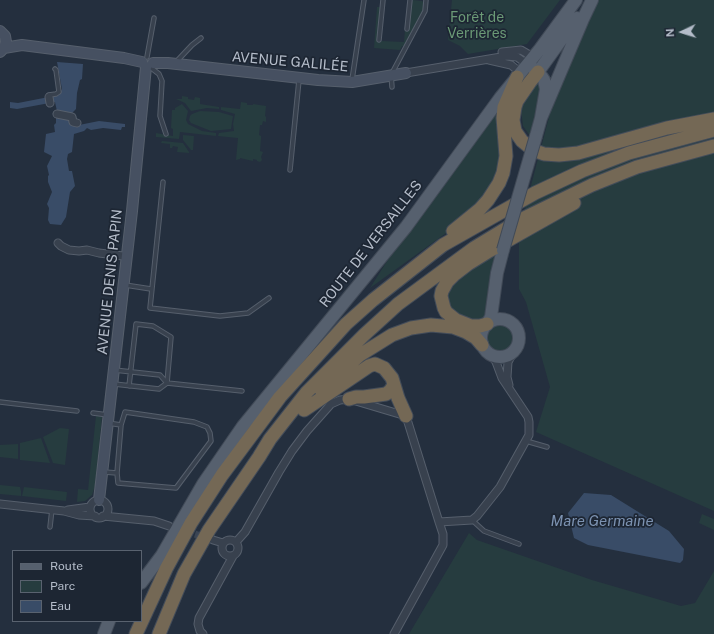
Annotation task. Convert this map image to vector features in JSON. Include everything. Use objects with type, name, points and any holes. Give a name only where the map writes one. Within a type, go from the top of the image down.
[{"type":"highway","points":[[541,68],[517,101],[513,120],[515,131],[522,141],[533,150],[544,154],[559,155],[578,153],[667,128],[714,119]]},
{"type":"highway","points":[[443,245],[445,238],[469,219],[488,200],[499,183],[503,173],[506,156],[503,118],[504,107],[517,77]]},
{"type":"highway","points":[[142,621],[166,569],[191,523],[222,475],[280,397],[346,324],[373,300],[443,245],[535,193],[582,171],[628,153],[714,130]]},
{"type":"highway","points":[[159,634],[184,574],[209,530],[259,457],[264,447],[307,392],[398,304],[443,270],[493,236],[550,205],[592,185],[637,167],[714,146]]},
{"type":"highway","points":[[487,324],[471,326],[456,320],[446,312],[442,302],[442,291],[454,274],[489,251],[590,194],[641,172],[670,162],[678,155]]},
{"type":"highway","points":[[259,457],[265,455],[285,430],[322,389],[360,355],[381,341],[402,331],[431,326],[453,327],[476,338],[482,345]]},
{"type":"highway","points":[[304,410],[369,366],[375,364],[384,368],[392,378],[398,398],[406,416]]},
{"type":"highway","points":[[349,399],[386,394],[394,385]]},
{"type":"highway","points":[[136,634],[142,622]]},
{"type":"main road","name":"ROUTE DE VERSAILLES","points":[[142,582],[162,555],[203,484],[243,426],[406,227],[576,0]]},
{"type":"main road","points":[[541,68],[591,0]]},
{"type":"main road","points":[[496,282],[501,313],[517,330],[518,340],[515,349],[503,357],[491,355],[484,349],[481,334],[491,317],[496,282],[503,250],[536,136],[571,46],[591,0]]},
{"type":"main road","points":[[0,28],[2,40]]},
{"type":"main road","name":"AVENUE GALILÉE","points":[[2,40],[22,45],[124,58],[148,63],[175,64],[300,78],[352,82],[406,73]]},
{"type":"main road","points":[[530,60],[541,68],[551,70],[554,76],[550,100]]},
{"type":"main road","name":"AVENUE DENIS PAPIN","points":[[99,500],[148,63]]},
{"type":"main road","points":[[541,68],[546,88],[542,118]]},
{"type":"main road","points":[[487,324],[497,320],[507,321]]},
{"type":"main road","points":[[104,634],[109,622]]},
{"type":"street","points":[[463,63],[486,55],[516,50],[523,51],[530,60]]},
{"type":"street","points":[[463,63],[511,56],[530,60]]},
{"type":"street","points":[[475,61],[491,60],[511,65],[516,69],[517,77]]},
{"type":"street","name":"AVENUE GALILÉE","points":[[406,73],[463,63]]},
{"type":"street","points":[[57,114],[72,117],[73,122],[77,123]]},
{"type":"street","points":[[58,243],[69,250],[87,250],[123,256]]},
{"type":"street","points":[[79,251],[82,243]]},
{"type":"street","points":[[510,391],[507,370],[510,356],[515,349]]},
{"type":"street","points":[[439,522],[472,520],[477,516],[500,487],[529,435],[529,422],[526,413],[502,378],[496,362],[491,355]]},
{"type":"street","points":[[236,542],[245,532],[278,472],[299,441],[327,408],[335,402],[349,399],[406,416],[443,534],[443,545],[394,634]]},
{"type":"street","points":[[64,511],[90,507],[94,501],[102,500],[106,504],[108,510],[112,511],[117,517]]},
{"type":"street","points":[[0,504],[64,511],[79,515],[154,521],[169,526]]},
{"type":"street","points":[[90,507],[91,512],[95,516]]},
{"type":"street","points":[[103,516],[108,510]]},
{"type":"street","points":[[203,634],[200,631],[198,624],[199,618],[238,549],[236,542],[230,539],[223,543],[222,548],[223,553],[228,556],[233,556]]},
{"type":"street","points":[[213,540],[223,543]]},
{"type":"lane","points":[[352,82],[364,0]]},
{"type":"lane","points":[[379,40],[383,0]]},
{"type":"lane","points":[[407,29],[410,0]]},
{"type":"lane","points":[[392,88],[392,75],[425,11],[426,0]]},
{"type":"lane","points":[[154,18],[148,63],[162,81],[160,116],[166,134]]},
{"type":"lane","points":[[175,64],[192,45],[201,38]]},
{"type":"lane","points":[[50,98],[59,92],[56,70],[54,69]]},
{"type":"lane","points":[[290,170],[300,78]]},
{"type":"lane","points":[[163,182],[150,308],[220,316],[248,313],[269,298]]},
{"type":"lane","points":[[124,285],[151,289]]},
{"type":"lane","points":[[112,384],[129,386],[159,389],[167,383],[171,337],[153,326],[136,324],[129,386]]},
{"type":"lane","points":[[114,370],[160,375],[167,383],[242,391]]},
{"type":"lane","points":[[0,402],[77,411]]},
{"type":"lane","points":[[125,412],[194,422],[207,427],[211,441],[176,488],[118,483],[117,473],[122,425],[125,412]]},
{"type":"lane","points":[[93,413],[122,425]]},
{"type":"lane","points":[[526,441],[547,447]]},
{"type":"lane","points":[[103,472],[117,473]]},
{"type":"lane","points":[[50,527],[52,510]]},
{"type":"lane","points":[[472,520],[484,531],[519,544]]},
{"type":"green space","points":[[413,0],[422,1],[424,3],[423,10],[404,47],[402,46],[400,50],[374,48],[377,7],[380,7],[378,40],[404,42],[405,29],[408,29],[411,3]]},
{"type":"green space","name":"Forêt de Verrières","points":[[452,0],[560,0],[527,44],[468,54],[460,46],[448,40]]},
{"type":"green space","points":[[597,0],[714,0],[714,511],[536,432],[550,387],[526,302],[519,289],[519,231],[557,87]]},
{"type":"green space","points":[[538,82],[541,83],[543,88],[530,136],[523,126],[521,110],[528,92]]},
{"type":"green space","points":[[182,96],[194,100],[195,97],[200,98],[200,104],[219,107],[219,109],[207,108],[191,111],[185,103],[176,99],[182,99]]},
{"type":"green space","points":[[241,102],[247,103],[247,105],[253,104],[266,106],[266,122],[263,121],[262,125],[260,125],[260,151],[263,152],[261,157],[262,160],[260,162],[253,159],[253,161],[240,158],[236,160],[238,138],[218,136],[219,133],[234,131],[233,124],[235,114],[221,110],[221,107],[240,109]]},
{"type":"green space","points":[[182,104],[188,111],[186,120],[188,124],[202,131],[216,133],[216,136],[180,132],[179,139],[156,137],[156,133],[173,136],[173,129],[171,128],[172,110],[175,110],[175,108]]},
{"type":"green space","points":[[200,111],[219,112],[233,116],[231,129],[211,131],[191,123],[189,120],[190,116]]},
{"type":"green space","points":[[496,112],[499,127],[500,160],[495,181],[489,192],[449,231],[370,288],[391,255]]},
{"type":"green space","points":[[183,135],[194,136],[193,150],[191,150],[183,140]]},
{"type":"green space","points":[[162,141],[183,143],[189,153],[177,152],[178,147],[173,146],[170,148],[170,144],[161,143]]},
{"type":"green space","points":[[491,255],[497,256],[485,319],[469,320],[453,310],[449,305],[447,293],[454,280]]},
{"type":"green space","points":[[500,324],[510,328],[514,338],[510,348],[500,352],[490,348],[486,338],[490,328]]},
{"type":"green space","points":[[96,416],[102,417],[95,486],[92,495],[85,501],[77,502],[78,489],[88,490]]},
{"type":"green space","points":[[60,428],[69,429],[65,465],[53,463],[43,437]]},
{"type":"green space","points":[[41,438],[50,463],[20,460],[20,443]]},
{"type":"green space","points":[[18,444],[18,459],[0,457],[0,445]]},
{"type":"green space","points":[[0,485],[20,487],[21,496],[0,494]]},
{"type":"green space","points":[[24,487],[67,492],[66,501],[22,496]]},
{"type":"green space","points":[[702,514],[714,519],[714,530],[699,523]]},
{"type":"green space","points":[[469,533],[477,540],[592,580],[681,606],[695,603],[714,571],[714,634],[409,634]]},
{"type":"water","points":[[57,62],[83,64],[82,79],[80,80],[77,93],[76,109],[71,114],[79,125],[99,121],[125,124],[125,127],[122,127],[121,130],[103,128],[91,130],[87,128],[84,131],[74,134],[72,152],[68,154],[67,159],[69,171],[72,171],[75,186],[70,192],[66,217],[61,225],[50,224],[48,220],[49,208],[47,204],[52,192],[48,182],[49,175],[47,166],[52,156],[44,152],[46,134],[55,132],[54,125],[56,123],[56,117],[58,116],[55,102],[17,109],[10,108],[10,102],[18,103],[59,95],[62,89]]},
{"type":"water","name":"Mare Germaine","points":[[584,493],[611,495],[669,531],[684,549],[683,560],[680,563],[588,545],[574,538],[568,513]]},
{"type":"tunnel","points":[[185,531],[207,538]]}]
